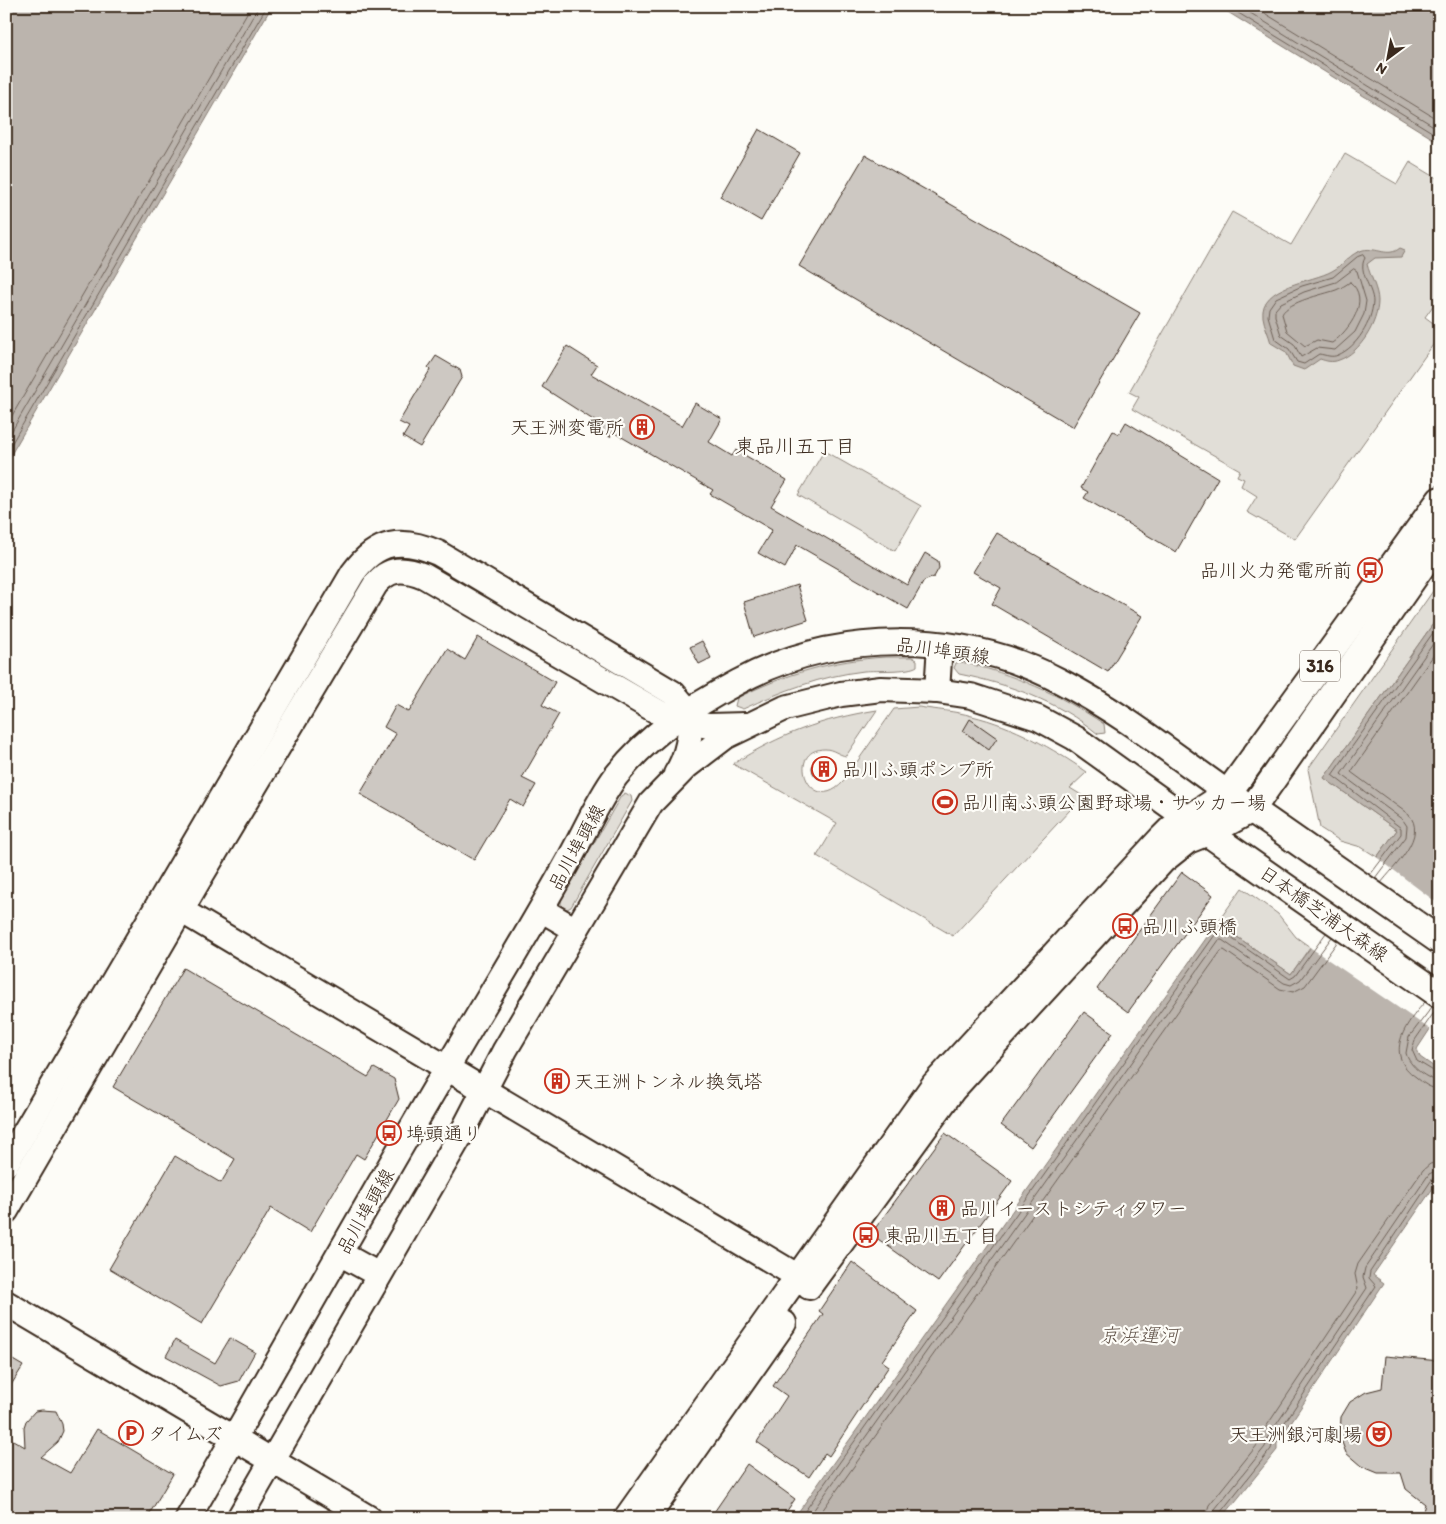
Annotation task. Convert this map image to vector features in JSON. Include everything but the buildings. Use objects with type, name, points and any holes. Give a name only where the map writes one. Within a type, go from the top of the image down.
[{"type":"main road","name":"316","points":[[1198,826],[1228,793],[1440,500]]},
{"type":"main road","name":"316","points":[[1198,826],[1252,809],[1440,540]]},
{"type":"main road","points":[[1228,793],[1440,941]]},
{"type":"main road","name":"日本橋芝浦大森線","points":[[1198,826],[1440,995]]},
{"type":"street","points":[[6,1211],[171,904],[353,573],[373,552],[388,544],[405,542],[421,546],[444,557],[673,693],[683,718],[686,749],[681,766],[670,783]]},
{"type":"street","name":"品川埠頭線","points":[[188,1518],[448,1068],[542,910],[614,778],[649,739],[763,668],[795,657],[863,643],[900,641],[940,645],[985,654],[1022,664],[1057,679],[1140,730],[1228,793]]},
{"type":"street","points":[[937,691],[940,645]]},
{"type":"street","points":[[239,1518],[463,1131],[484,1089],[576,930],[651,803],[670,783],[725,737],[785,708],[841,694],[881,689],[937,691],[971,696],[1038,718],[1075,738],[1198,826],[1188,841],[1163,861],[958,1084],[804,1280],[626,1518]]},
{"type":"street","points":[[683,718],[709,726],[747,725]]},
{"type":"street","points":[[171,904],[804,1280]]},
{"type":"street","points":[[6,1164],[171,904]]},
{"type":"street","points":[[542,910],[576,930]]},
{"type":"street","points":[[340,1254],[379,1275]]},
{"type":"street","points":[[648,1518],[804,1280]]},
{"type":"street","points":[[6,1303],[369,1518]]},
{"type":"shaded area","points":[[1345,154],[1397,184],[1410,162],[1440,180],[1440,296],[1425,317],[1440,328],[1440,335],[1295,539],[1247,512],[1257,496],[1241,486],[1244,479],[1237,476],[1240,470],[1132,409],[1139,397],[1129,392],[1232,212],[1291,245]]},
{"type":"shaded area","points":[[824,451],[921,506],[895,551],[798,495]]},
{"type":"shaded area","points":[[1440,581],[1440,614],[1324,778],[1397,830],[1377,857],[1361,847],[1340,841],[1320,828],[1308,769]]},
{"type":"shaded area","points":[[886,657],[912,657],[917,660],[917,666],[907,669],[848,673],[817,680],[787,690],[743,709],[735,706],[737,698],[791,675],[847,661]]},
{"type":"shaded area","points":[[961,662],[1018,679],[1053,694],[1104,724],[1105,733],[1098,734],[1083,722],[1032,695],[996,683],[959,674],[954,668],[956,663]]},
{"type":"shaded area","name":"品川南ふ頭公園野球場・サッカー場","points":[[919,707],[966,714],[988,720],[1046,746],[1087,772],[1070,788],[1083,796],[953,936],[817,856],[837,823],[733,764],[750,753],[802,729],[838,718],[877,710],[846,756],[825,749],[813,752],[806,759],[804,769],[806,779],[812,787],[820,792],[831,791],[843,782],[894,709]]},
{"type":"shaded area","points":[[625,793],[631,796],[632,801],[571,907],[565,910],[561,908],[561,900],[621,796]]},
{"type":"shaded area","points":[[1242,888],[1278,914],[1296,937],[1310,947],[1291,974],[1217,923]]},
{"type":"water","points":[[6,6],[272,6],[6,463]]},
{"type":"water","points":[[1218,6],[1440,6],[1440,143]]},
{"type":"water","points":[[1400,248],[1405,250],[1401,257],[1375,258],[1367,264],[1377,292],[1377,310],[1375,319],[1366,336],[1354,351],[1339,360],[1327,361],[1320,359],[1304,370],[1293,366],[1286,352],[1271,343],[1263,317],[1264,306],[1269,298],[1278,291],[1332,271],[1351,256],[1363,250],[1391,252]]},
{"type":"water","name":"京浜運河","points":[[1440,614],[1440,1014],[1417,1049],[1420,1057],[1440,1071],[1440,1178],[1373,1275],[1384,1283],[1277,1443],[1277,1450],[1222,1518],[794,1518],[1217,923],[1291,974],[1397,830],[1324,778]]},
{"type":"pier","points":[[1375,856],[1440,905],[1440,1018],[1431,1030],[1308,946]]},
{"type":"place","name":"天王洲変電所","points":[[642,427]]},
{"type":"place","name":"品川火力発電所前","points":[[1370,570]]},
{"type":"place","name":"品川ふ頭ポンプ所","points":[[824,769]]},
{"type":"place","name":"品川南ふ頭公園野球場・サッカー場","points":[[945,802]]},
{"type":"place","name":"品川ふ頭橋","points":[[1125,926]]},
{"type":"place","name":"天王洲トンネル換気塔","points":[[557,1081]]},
{"type":"place","name":"埠頭通り","points":[[389,1133]]},
{"type":"place","name":"品川イーストシティタワー","points":[[942,1208]]},
{"type":"place","name":"東品川五丁目","points":[[866,1235]]},
{"type":"place","name":"タイムズ","points":[[131,1433]]},
{"type":"place","name":"天王洲銀河劇場","points":[[1379,1434]]},
{"type":"district","name":"東品川五丁目","points":[[795,446]]}]
